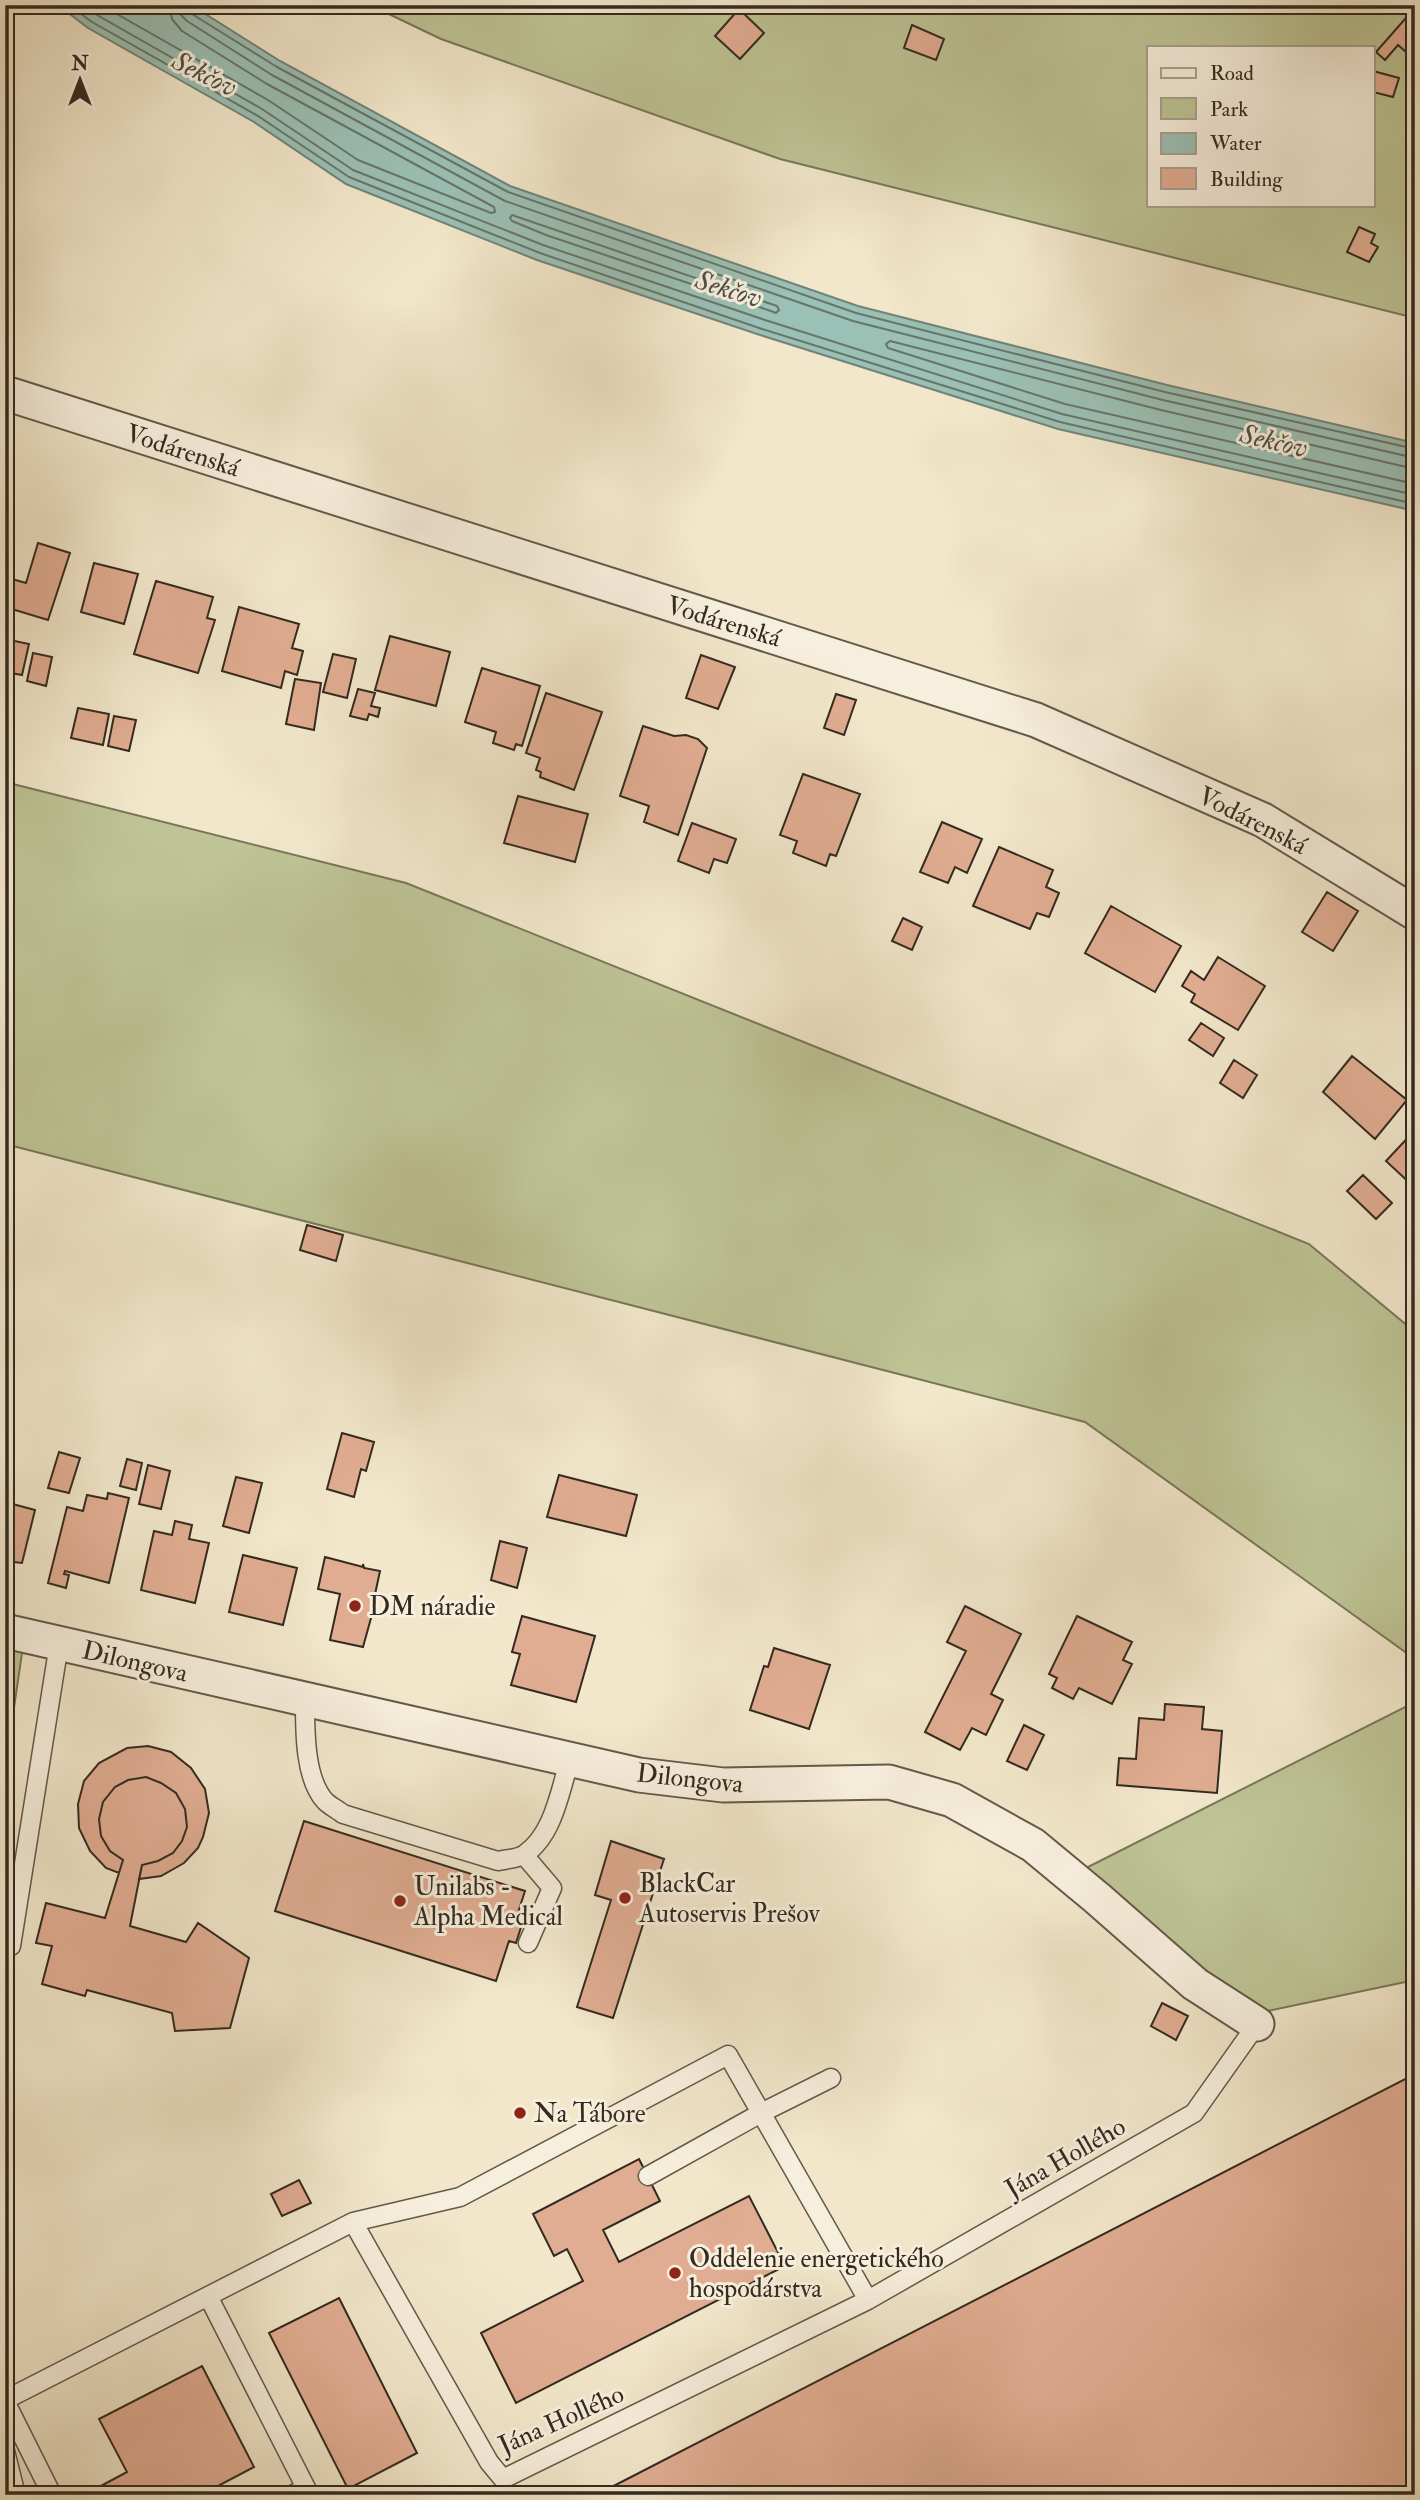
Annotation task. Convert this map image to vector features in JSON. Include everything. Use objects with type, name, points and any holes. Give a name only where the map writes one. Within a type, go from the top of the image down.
[{"type":"street","name":"Vodárenská","points":[[5,393],[1036,720],[1263,820],[1415,913]]},
{"type":"street","name":"Dilongova","points":[[5,1631],[639,1775],[723,1785],[889,1782],[952,1800],[1033,1845],[1195,1984],[1257,2025]]},
{"type":"lane","name":"Dilongova","points":[[11,1946],[59,1644]]},
{"type":"lane","points":[[305,1699],[308,1757],[314,1780],[325,1801],[344,1814],[498,1861],[524,1856],[539,1839],[552,1817],[570,1759]]},
{"type":"lane","points":[[524,1856],[552,1888],[528,1943]]},
{"type":"lane","name":"Jána Hollého","points":[[353,2222],[489,2462],[503,2479],[868,2300],[1194,2113],[1257,2025]]},
{"type":"lane","points":[[52,2495],[5,2400],[353,2222],[460,2197],[728,2055],[868,2300]]},
{"type":"lane","points":[[648,2175],[831,2078]]},
{"type":"lane","points":[[208,2297],[306,2487],[292,2495]]},
{"type":"lane","points":[[5,2451],[16,2495]]},
{"type":"green space","points":[[370,5],[1415,5],[1415,318],[780,159],[441,39]]},
{"type":"green space","points":[[5,782],[406,883],[1309,1244],[1415,1332],[1415,1659],[1085,1422],[5,1144]]},
{"type":"green space","points":[[5,1613],[27,1619],[5,1769]]},
{"type":"green space","points":[[1415,1702],[1415,1980],[1263,2012],[1075,1898],[1084,1869]]},
{"type":"water","name":"Sekčov","points":[[58,5],[191,5],[280,61],[510,186],[858,306],[1167,385],[1415,443],[1415,511],[1058,429],[760,335],[537,260],[346,184],[254,122],[88,28]]},
{"type":"building","points":[[739,9],[764,33],[740,59],[715,36]]},
{"type":"building","points":[[1412,11],[1415,14],[1415,60],[1398,45],[1385,60],[1376,52]]},
{"type":"building","points":[[912,25],[944,39],[936,60],[904,48]]},
{"type":"building","points":[[1374,71],[1399,78],[1393,97],[1374,92]]},
{"type":"building","points":[[1359,227],[1375,234],[1371,243],[1378,247],[1369,262],[1347,252]]},
{"type":"building","points":[[38,543],[70,553],[48,620],[5,607],[5,598],[12,579],[26,583]]},
{"type":"building","points":[[94,563],[138,574],[124,624],[81,612]]},
{"type":"building","points":[[156,581],[213,597],[207,618],[215,620],[198,673],[134,654]]},
{"type":"building","points":[[239,607],[299,624],[292,648],[303,651],[297,675],[285,671],[281,688],[222,671]]},
{"type":"building","points":[[390,636],[450,652],[436,706],[375,690]]},
{"type":"building","points":[[5,639],[29,644],[22,675],[5,672]]},
{"type":"building","points":[[33,653],[52,657],[46,686],[27,681]]},
{"type":"building","points":[[333,654],[356,659],[347,698],[323,692]]},
{"type":"building","points":[[701,655],[735,667],[718,709],[686,698]]},
{"type":"building","points":[[482,668],[540,686],[522,746],[516,744],[514,750],[493,743],[496,732],[465,722]]},
{"type":"building","points":[[295,679],[321,683],[314,730],[286,724]]},
{"type":"building","points":[[358,689],[375,693],[371,706],[380,708],[378,717],[369,714],[367,720],[350,716]]},
{"type":"building","points":[[546,693],[602,712],[574,790],[540,777],[541,772],[536,770],[540,758],[526,753]]},
{"type":"building","points":[[836,694],[856,700],[844,735],[824,728]]},
{"type":"building","points":[[78,708],[109,714],[103,745],[71,738]]},
{"type":"building","points":[[114,716],[136,720],[129,751],[108,746]]},
{"type":"building","points":[[643,726],[674,736],[686,735],[698,739],[707,748],[678,835],[644,822],[649,806],[620,796]]},
{"type":"building","points":[[803,774],[860,794],[836,856],[830,854],[826,866],[793,853],[797,841],[780,835]]},
{"type":"building","points":[[518,796],[588,814],[575,862],[504,843]]},
{"type":"building","points":[[942,822],[982,839],[967,873],[955,867],[948,883],[920,872]]},
{"type":"building","points":[[692,823],[736,839],[727,863],[714,859],[709,873],[678,861]]},
{"type":"building","points":[[999,847],[1053,870],[1046,887],[1059,893],[1049,917],[1037,913],[1030,929],[973,906]]},
{"type":"building","points":[[1327,892],[1358,911],[1333,951],[1302,932]]},
{"type":"building","points":[[1111,906],[1181,946],[1155,992],[1085,953]]},
{"type":"building","points":[[903,918],[922,927],[912,950],[892,941]]},
{"type":"building","points":[[1218,957],[1265,986],[1238,1030],[1191,1002],[1195,994],[1182,986],[1191,971],[1204,980]]},
{"type":"building","points":[[1201,1023],[1224,1038],[1213,1056],[1189,1040]]},
{"type":"building","points":[[1352,1056],[1407,1100],[1375,1139],[1323,1092]]},
{"type":"building","points":[[1234,1060],[1257,1075],[1243,1098],[1220,1083]]},
{"type":"building","points":[[1415,1130],[1415,1188],[1386,1161]]},
{"type":"building","points":[[1363,1175],[1392,1203],[1376,1219],[1347,1191]]},
{"type":"building","points":[[307,1225],[343,1235],[336,1261],[300,1250]]},
{"type":"building","points":[[342,1433],[374,1442],[366,1471],[361,1469],[354,1497],[327,1489]]},
{"type":"building","points":[[59,1452],[80,1458],[69,1493],[48,1488]]},
{"type":"building","points":[[127,1459],[142,1463],[136,1490],[120,1486]]},
{"type":"building","points":[[148,1465],[170,1471],[161,1509],[139,1504]]},
{"type":"building","points":[[559,1475],[637,1495],[626,1536],[547,1517]]},
{"type":"building","points":[[236,1477],[262,1483],[249,1533],[223,1526]]},
{"type":"building","points":[[108,1493],[129,1498],[109,1583],[65,1571],[64,1574],[69,1575],[66,1588],[48,1583],[67,1507],[83,1511],[87,1495],[107,1499]]},
{"type":"building","points":[[5,1502],[35,1510],[22,1563],[5,1561]]},
{"type":"building","points":[[175,1521],[192,1525],[189,1539],[209,1543],[195,1603],[141,1590],[154,1531],[172,1535]]},
{"type":"building","points":[[500,1541],[527,1548],[517,1588],[491,1580]]},
{"type":"building","points":[[243,1555],[297,1568],[283,1625],[229,1612]]},
{"type":"building","points":[[325,1557],[363,1567],[363,1564],[364,1568],[380,1571],[374,1599],[376,1600],[363,1647],[330,1640],[340,1594],[318,1589]]},
{"type":"building","points":[[965,1606],[1021,1634],[991,1694],[1003,1700],[986,1735],[972,1728],[960,1750],[925,1732],[966,1651],[947,1642]]},
{"type":"building","points":[[522,1616],[595,1636],[576,1702],[511,1685],[520,1654],[512,1652]]},
{"type":"building","points":[[1077,1616],[1132,1642],[1123,1660],[1132,1664],[1112,1704],[1079,1688],[1073,1699],[1052,1688],[1057,1678],[1049,1674]]},
{"type":"building","points":[[774,1648],[830,1665],[809,1729],[750,1710],[764,1666],[768,1667]]},
{"type":"building","points":[[1165,1704],[1204,1707],[1202,1729],[1222,1731],[1217,1793],[1117,1785],[1119,1758],[1136,1759],[1139,1718],[1164,1720]]},
{"type":"building","points":[[1024,1725],[1044,1735],[1027,1770],[1007,1761]]},
{"type":"building","points":[[148,1746],[171,1752],[191,1768],[205,1789],[209,1813],[198,1848],[184,1863],[161,1876],[139,1879],[142,1865],[173,1853],[182,1841],[187,1827],[185,1809],[176,1793],[146,1777],[128,1780],[115,1787],[103,1802],[99,1819],[101,1836],[110,1851],[123,1860],[119,1873],[106,1868],[90,1851],[79,1828],[78,1804],[84,1781],[99,1763],[127,1748]]},
{"type":"building","points":[[146,1777],[176,1793],[185,1809],[187,1827],[182,1841],[173,1853],[142,1865],[130,1926],[186,1942],[198,1923],[249,1958],[230,2028],[175,2031],[172,2013],[87,1990],[85,1996],[42,1984],[52,1946],[36,1943],[46,1903],[105,1918],[123,1860],[110,1851],[101,1836],[99,1819],[103,1802],[115,1787],[128,1780]]},
{"type":"building","name":"Unilabs - Alpha Medical","points":[[304,1821],[525,1891],[515,1922],[522,1924],[516,1943],[509,1941],[496,1981],[275,1911]]},
{"type":"building","points":[[611,1841],[664,1859],[613,2018],[577,2007],[611,1900],[595,1895]]},
{"type":"building","points":[[1162,2003],[1188,2016],[1176,2040],[1151,2026]]},
{"type":"building","points":[[1411,2076],[1415,2083],[1415,2495],[598,2494]]},
{"type":"building","name":"Oddelenie energetického hospodárstva","points":[[639,2159],[660,2201],[603,2230],[619,2262],[749,2196],[785,2266],[516,2403],[481,2333],[583,2281],[567,2249],[554,2256],[533,2214]]},
{"type":"building","points":[[299,2180],[311,2203],[282,2216],[271,2194]]},
{"type":"building","points":[[339,2298],[417,2453],[348,2489],[269,2333]]},
{"type":"building","points":[[202,2366],[254,2467],[201,2495],[101,2495],[97,2488],[127,2472],[99,2419]]},
{"type":"place","name":"DM náradie","points":[[355,1606]]},
{"type":"place","name":"BlackCar Autoservis Prešov","points":[[625,1898]]},
{"type":"place","name":"Unilabs - Alpha Medical","points":[[400,1901]]},
{"type":"place","name":"Na Tábore","points":[[520,2113]]},
{"type":"place","name":"Oddelenie energetického hospodárstva","points":[[675,2273]]}]
